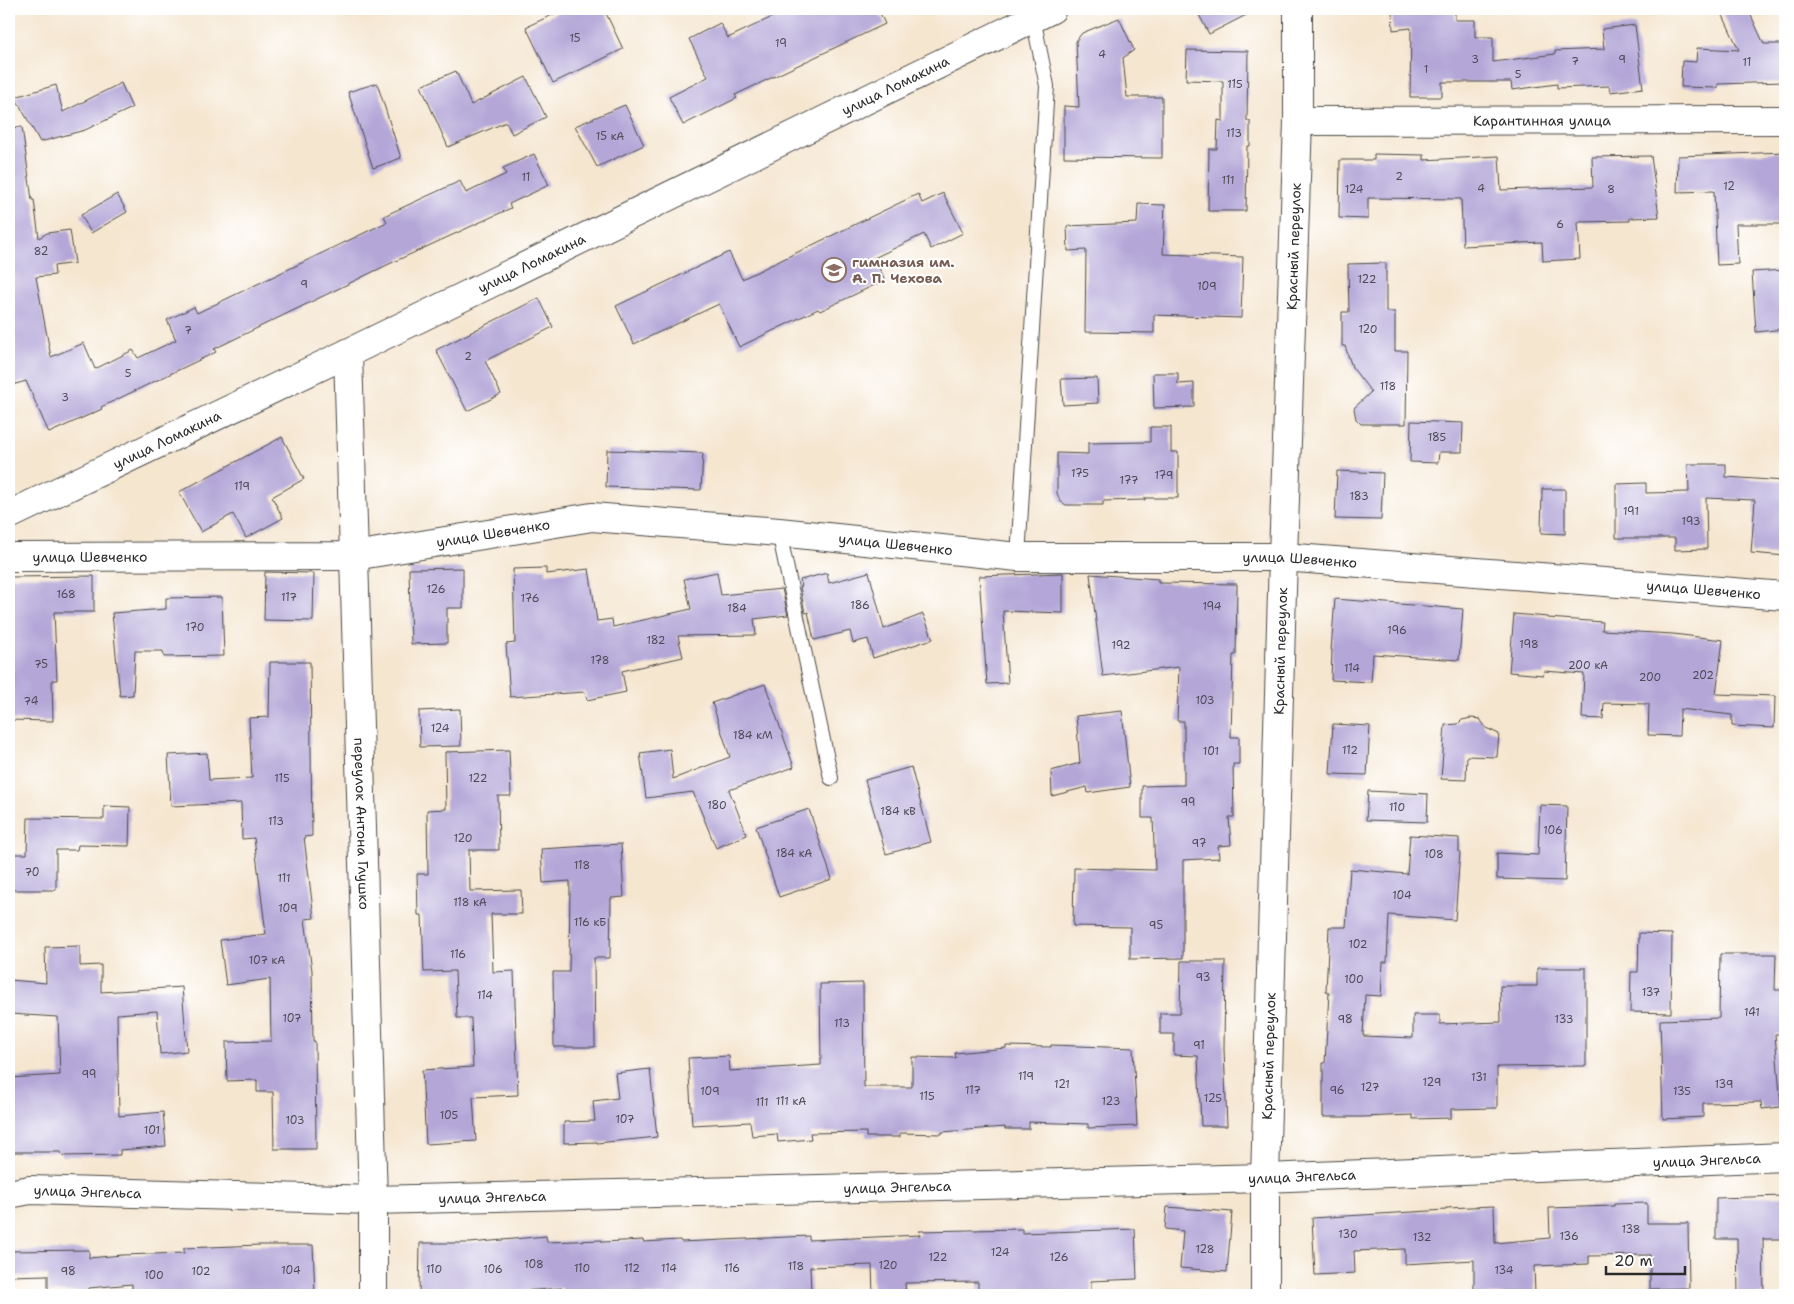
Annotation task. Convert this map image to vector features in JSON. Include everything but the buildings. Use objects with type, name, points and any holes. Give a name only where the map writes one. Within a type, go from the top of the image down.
[{"type":"street","name":"Красный переулок","points":[[1266,1295],[1265,1178],[1298,121],[1298,9]]},
{"type":"street","name":"улица Ломакина","points":[[9,515],[348,353],[1043,13]]},
{"type":"street","name":"Карантинная улица","points":[[1298,121],[1785,120]]},
{"type":"street","name":"переулок Антона Глушко","points":[[348,353],[373,1200],[373,1295]]},
{"type":"street","name":"улица Шевченко","points":[[9,556],[354,556],[592,517],[779,532],[1018,557],[1283,557],[1785,596]]},
{"type":"street","name":"улица Энгельса","points":[[9,1194],[30,1190],[373,1200],[1265,1178],[1785,1157]]},
{"type":"lane","points":[[1018,557],[1047,86],[1043,13]]},
{"type":"lane","points":[[779,532],[831,778]]},
{"type":"place","name":"гимназия им. А. П. Чехова","points":[[834,270]]}]
